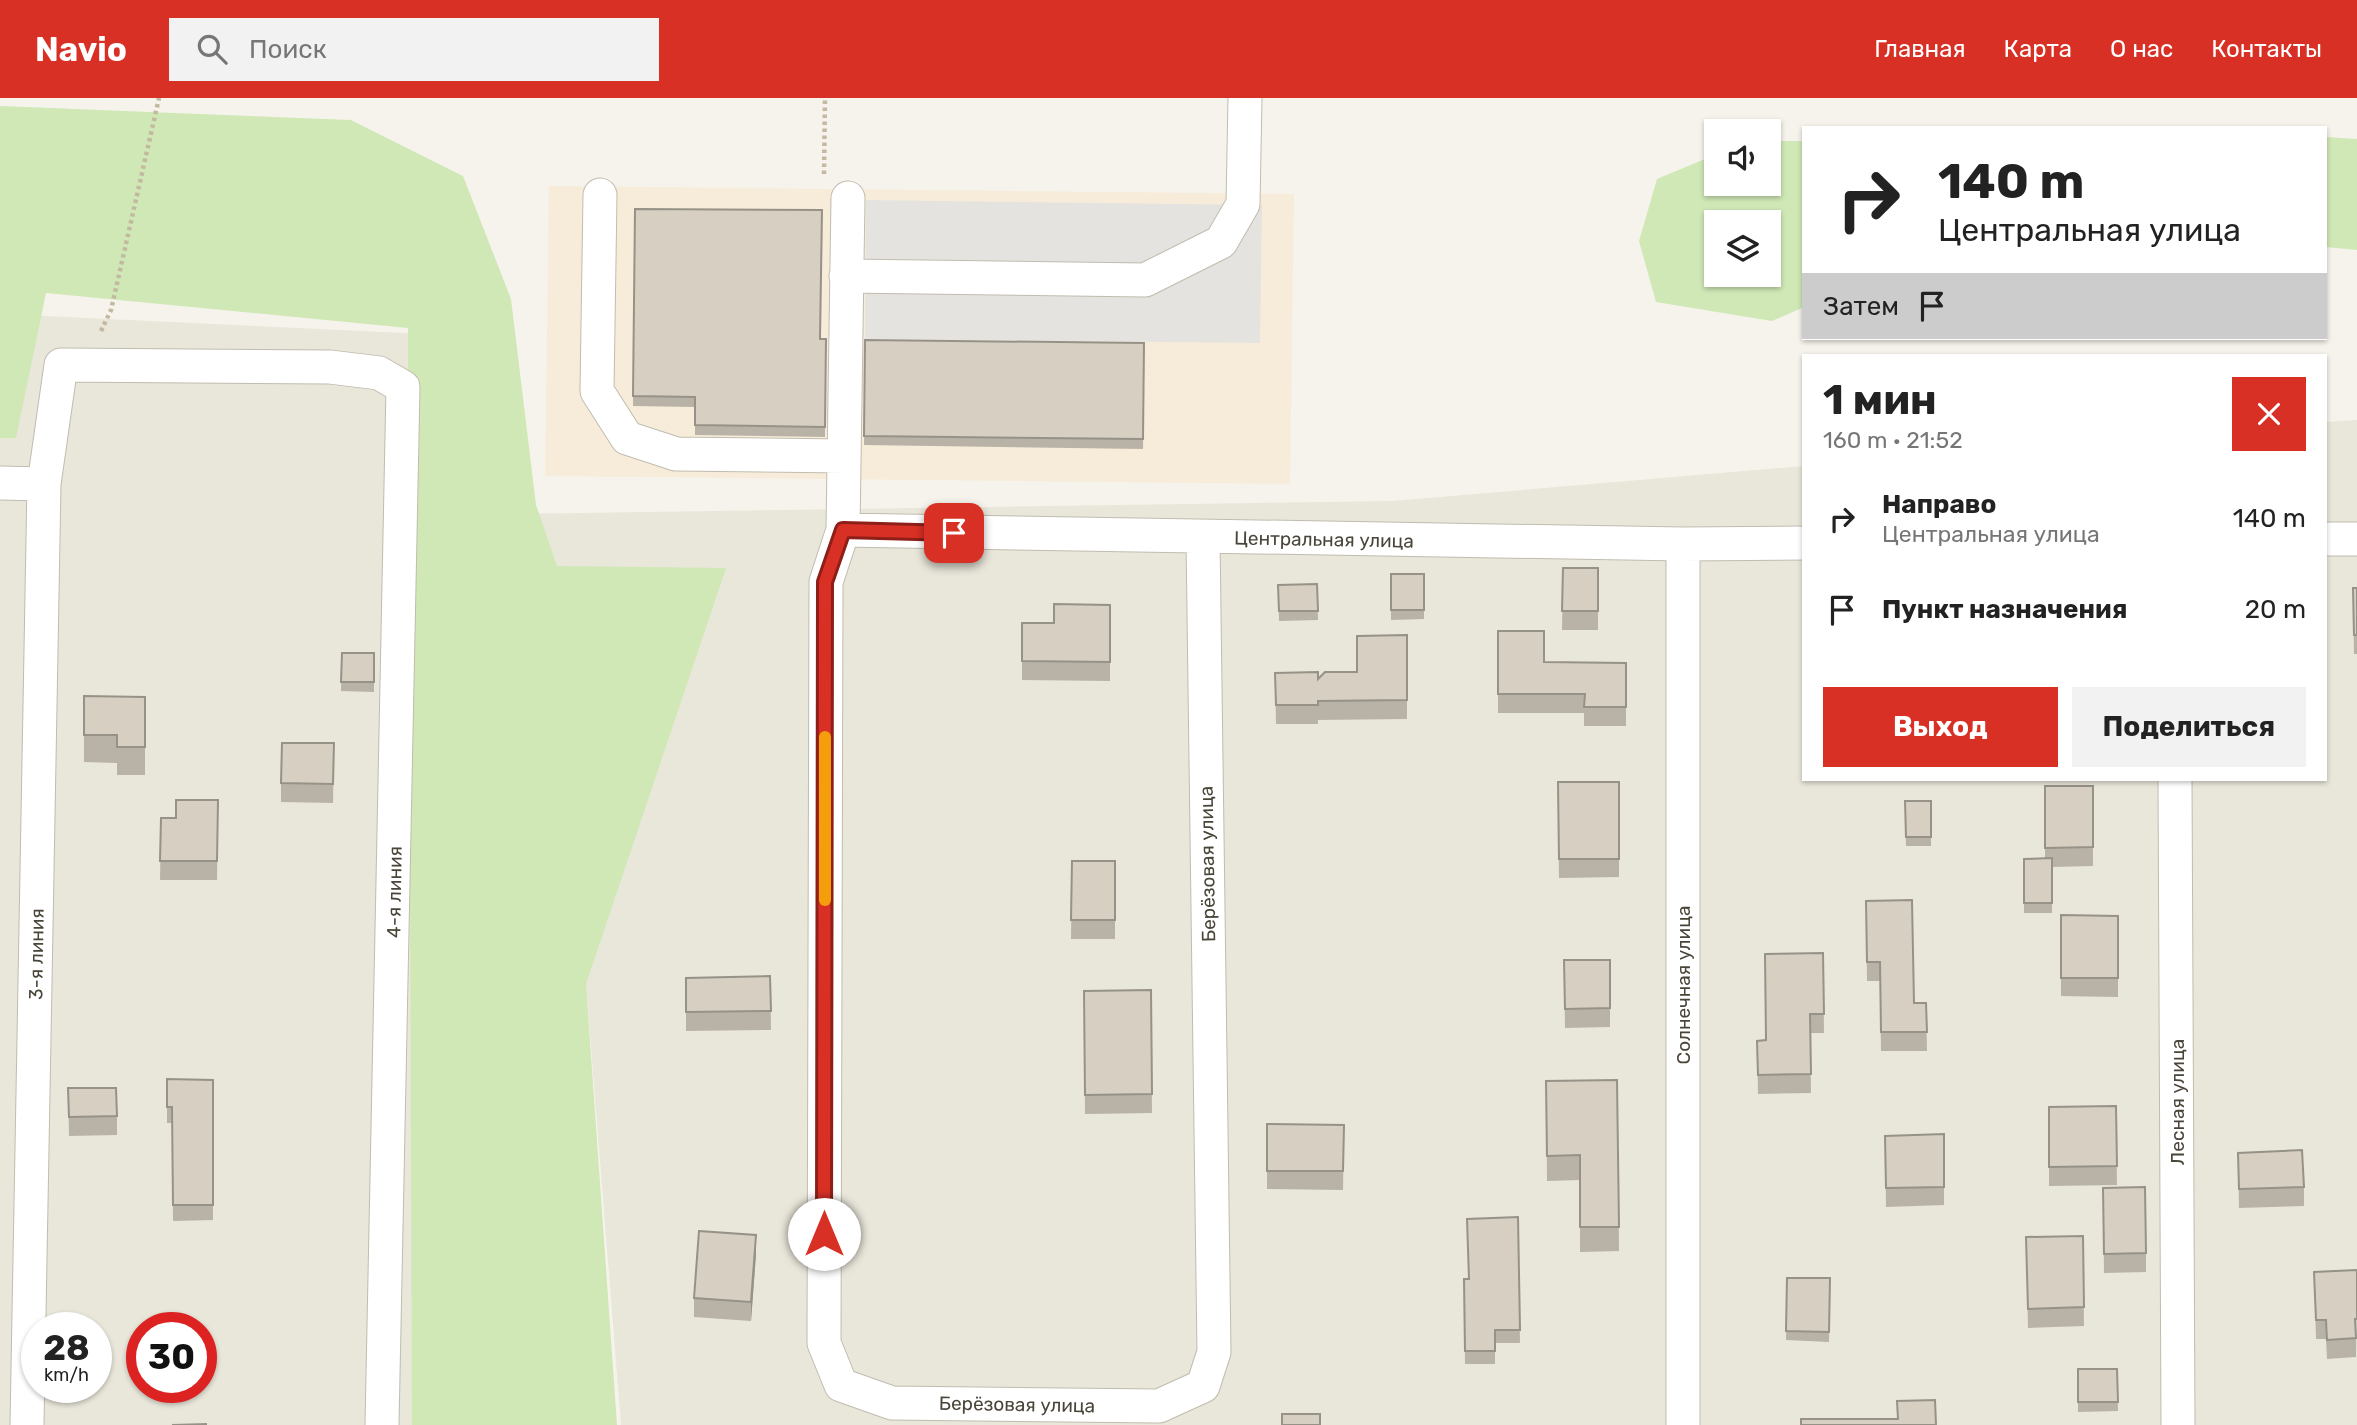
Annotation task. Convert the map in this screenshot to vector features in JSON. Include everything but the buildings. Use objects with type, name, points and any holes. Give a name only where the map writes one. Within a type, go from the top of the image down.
[{"type":"street","points":[[846,276],[1145,280],[1222,242],[1243,204],[1245,98]]},
{"type":"street","points":[[600,195],[597,391],[627,438],[676,454],[844,456]]},
{"type":"street","name":"Берёзовая улица","points":[[848,198],[843,530],[825,582],[824,1343],[841,1385],[892,1403],[1158,1406],[1203,1386],[1214,1352],[1203,538]]},
{"type":"street","name":"3-я линия","points":[[27,1425],[44,484],[61,365],[84,365]]},
{"type":"street","name":"4-я линия","points":[[84,365],[330,367],[379,373],[403,387],[382,1425]]},
{"type":"street","points":[[0,483],[44,484]]},
{"type":"street","name":"Центральная улица","points":[[843,530],[1203,538],[1802,543]]},
{"type":"street","points":[[2327,540],[2357,540]]},
{"type":"street","name":"Солнечная улица","points":[[1683,544],[1683,1425]]},
{"type":"street","name":"Лесная улица","points":[[2175,781],[2179,1425]]},
{"type":"path","points":[[84,365],[111,310],[159,98]]},
{"type":"path","points":[[825,98],[824,196],[848,198]]},
{"type":"shaded area","points":[[549,186],[1294,194],[1290,484],[545,476]]},
{"type":"shaded area","points":[[866,200],[1262,205],[1260,343],[865,339]]},
{"type":"shaded area","points":[[23,315],[447,335],[574,1425],[0,1425],[0,323]]},
{"type":"shaded area","points":[[2357,420],[2357,1425],[621,1425],[586,984],[515,514],[1393,501],[1802,466],[1802,781],[2327,781],[2327,422]]},
{"type":"green space","points":[[0,106],[351,120],[463,176],[511,299],[536,505],[557,566],[726,568],[586,984],[617,1425],[412,1425],[408,328],[46,293],[16,438],[0,438]]},
{"type":"green space","points":[[2327,137],[2357,139],[2357,250],[2327,247]]},
{"type":"green space","points":[[1781,141],[1802,141],[1802,308],[1772,321],[1656,302],[1639,241],[1657,179],[1704,159],[1704,196],[1781,196]]},
{"type":"slow traffic","points":[[825,737],[825,900]]},
{"type":"route","points":[[824,1234],[825,582],[843,530],[954,533]]}]
